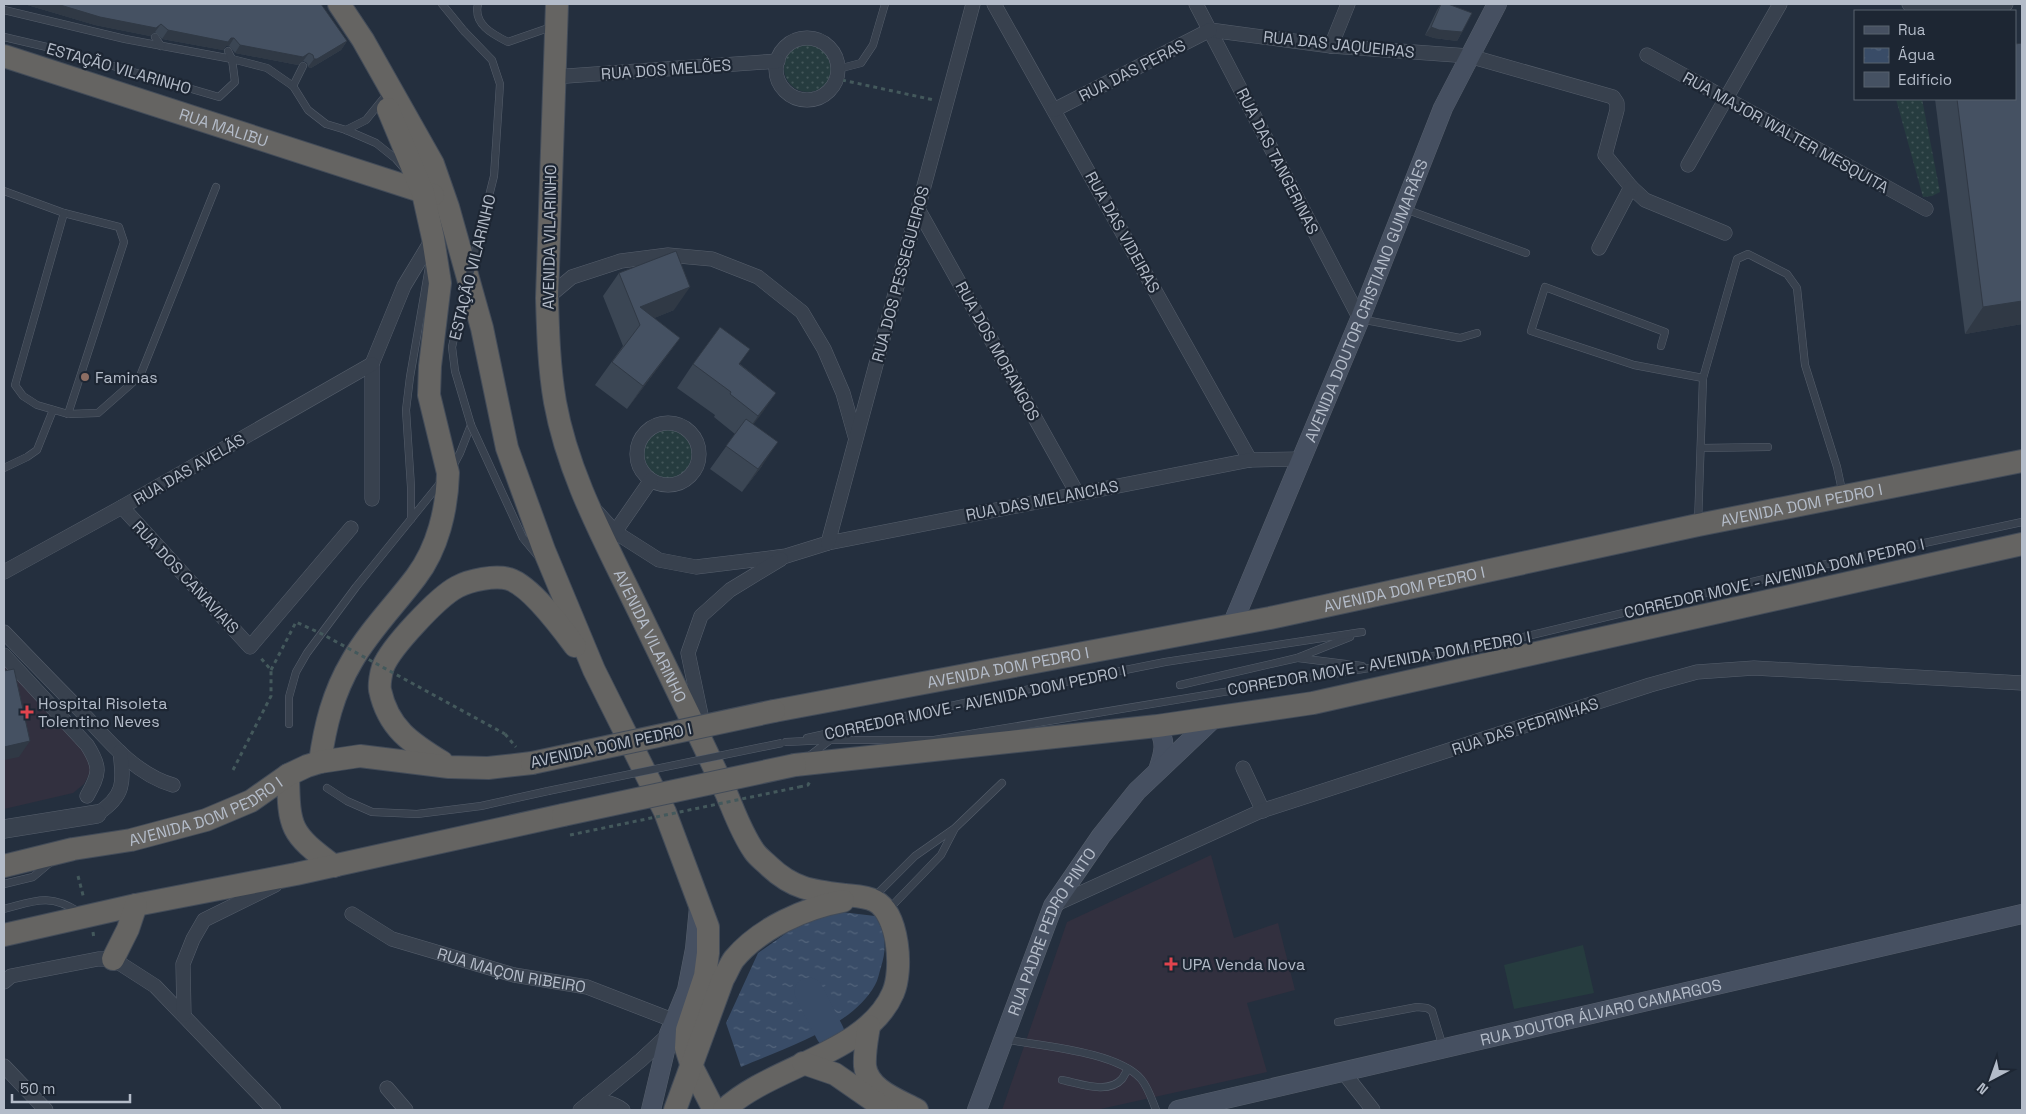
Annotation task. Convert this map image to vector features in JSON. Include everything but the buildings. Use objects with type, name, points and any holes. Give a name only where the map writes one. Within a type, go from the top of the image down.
[{"type":"highway","points":[[339,4],[364,40],[433,164],[482,328],[507,448],[554,575],[594,670],[665,812],[708,927],[708,953],[705,976],[687,1030],[686,1048],[692,1067],[714,1110]]},
{"type":"highway","name":"AVENIDA VILARINHO","points":[[557,15],[547,298],[548,346],[556,403],[568,451],[584,499],[754,852],[782,878],[803,889],[874,903]]},
{"type":"highway","name":"RUA MALIBU","points":[[4,56],[445,199]]},
{"type":"highway","points":[[320,762],[326,722],[339,686],[352,660],[417,576],[433,546],[443,518],[448,473],[429,395],[430,366],[440,283],[433,238],[423,193],[383,99],[379,70]]},
{"type":"highway","name":"AVENIDA DOM PEDRO I","points":[[4,866],[62,852],[131,840],[206,820],[251,801],[288,775],[320,762],[360,756],[449,767],[488,768],[532,763],[774,711],[1232,625],[1698,525],[2022,461]]},
{"type":"highway","points":[[4,935],[86,908],[136,905],[334,866],[567,825],[796,765],[1157,726],[1313,703],[2022,544]]},
{"type":"highway","points":[[449,767],[410,742],[391,721],[380,688],[383,668],[394,649],[435,604],[457,587],[497,576],[511,580],[533,596],[552,616],[594,670]]},
{"type":"highway","points":[[288,775],[289,811],[295,831],[308,847],[334,866]]},
{"type":"highway","points":[[675,1110],[723,979],[734,959],[761,935],[816,906],[874,903],[897,941],[898,968],[894,992],[883,1010],[868,1026],[835,1048],[748,1092],[724,1110]]},
{"type":"highway","points":[[113,959],[128,929],[136,905]]},
{"type":"highway","points":[[868,1026],[865,1063],[866,1071],[871,1080],[879,1089],[917,1110]]},
{"type":"highway","points":[[803,1063],[835,1074],[887,1110]]},
{"type":"main road","name":"AVENIDA DOUTOR CRISTIANO GUIMARÃES","points":[[1232,625],[1360,319],[1443,108],[1497,4]]},
{"type":"main road","points":[[1242,600],[1250,613],[1261,619]]},
{"type":"main road","name":"RUA PADRE PEDRO PINTO","points":[[977,1110],[1053,906],[1137,791],[1213,719]]},
{"type":"main road","name":"RUA PADRE PEDRO PINTO","points":[[1157,726],[1165,742],[1164,754],[1157,771]]},
{"type":"main road","points":[[651,1110],[672,1028],[687,990],[694,957],[699,904]]},
{"type":"main road","name":"RUA DOUTOR ÁLVARO CAMARGOS","points":[[1180,1110],[2022,914]]},
{"type":"street","name":"RUA DOS PESSEGUEIROS","points":[[828,544],[973,4]]},
{"type":"street","name":"RUA DAS VIDEIRAS","points":[[994,4],[1250,460]]},
{"type":"street","name":"RUA DAS TANGERINAS","points":[[1196,4],[1360,319]]},
{"type":"street","points":[[1331,46],[1348,4]]},
{"type":"street","points":[[1688,165],[1780,4]]},
{"type":"street","points":[[1908,4],[1930,9],[1972,8],[2006,4]]},
{"type":"street","name":"RUA DAS PERAS","points":[[1054,110],[1210,30]]},
{"type":"street","name":"RUA DAS JAQUEIRAS","points":[[1210,30],[1331,46],[1469,56],[1613,97],[1617,103],[1617,110],[1604,155],[1630,188]]},
{"type":"street","points":[[810,38],[822,42],[830,48],[836,58],[837,74],[832,88],[824,95],[814,99],[803,100],[788,93],[781,84],[776,71],[783,50],[790,43],[799,39],[810,38]]},
{"type":"street","name":"RUA MAJOR WALTER MESQUITA","points":[[1647,55],[1926,209]]},
{"type":"street","name":"RUA DOS MELÕES","points":[[554,77],[778,61]]},
{"type":"street","points":[[1599,248],[1630,188],[1645,200],[1725,233]]},
{"type":"street","name":"RUA DOS MORANGOS","points":[[918,209],[1077,493]]},
{"type":"street","points":[[372,499],[372,364],[404,286],[433,238]]},
{"type":"street","points":[[547,298],[572,277],[622,261],[668,255],[712,259],[758,277],[802,312],[824,349],[843,393],[856,437]]},
{"type":"street","points":[[548,264],[572,277]]},
{"type":"street","name":"RUA DAS AVELÃS","points":[[4,572],[372,364]]},
{"type":"street","points":[[659,424],[676,424],[685,427],[696,441],[699,449],[699,458],[692,474],[685,480],[668,485],[651,480],[644,475],[637,459],[639,441],[651,428],[659,424]]},
{"type":"street","name":"RUA DAS MELANCIAS","points":[[584,499],[615,532],[659,560],[696,567],[786,556],[828,544],[1250,460],[1300,459]]},
{"type":"street","points":[[615,532],[651,480]]},
{"type":"street","name":"RUA DOS CANAVIAIS","points":[[122,507],[250,647],[351,528]]},
{"type":"street","name":"RUA DAS MELANCIAS","points":[[709,757],[688,653],[701,616],[730,590],[786,556]]},
{"type":"street","points":[[4,632],[120,752],[142,771],[158,781],[173,786]]},
{"type":"street","points":[[4,655],[86,745],[97,761],[95,781],[87,796]]},
{"type":"street","name":"RUA DAS PEDRINHAS","points":[[1053,906],[1263,811],[1650,685],[1697,672],[1754,668],[2022,682]]},
{"type":"street","points":[[4,829],[97,814],[112,805],[120,791],[123,777],[120,752]]},
{"type":"street","points":[[1243,768],[1263,811]]},
{"type":"street","points":[[184,1015],[183,964],[192,939],[204,920],[296,874]]},
{"type":"street","name":"RUA MAÇON RIBEIRO","points":[[352,914],[392,939],[514,975],[587,987],[672,1028]]},
{"type":"street","points":[[7,979],[98,959],[113,959],[155,986],[274,1110]]},
{"type":"street","points":[[583,1107],[641,1060],[672,1028]]},
{"type":"street","points":[[4,1066],[46,1110]]},
{"type":"street","points":[[1344,1073],[1373,1110]]},
{"type":"street","points":[[387,1088],[406,1110]]},
{"type":"street","points":[[583,1107],[601,1101],[616,1105],[623,1110]]},
{"type":"lane","name":"ESTAÇÃO VILARINHO","points":[[442,4],[464,31],[492,60],[500,84],[494,176],[452,347],[454,370],[471,425],[523,538],[554,575]]},
{"type":"lane","points":[[448,12],[452,4]]},
{"type":"lane","points":[[478,4],[476,11],[481,23],[494,34],[508,42],[557,15]]},
{"type":"lane","points":[[837,74],[860,63],[873,45],[885,4]]},
{"type":"lane","name":"ESTAÇÃO VILARINHO","points":[[4,10],[125,39],[232,59],[267,68],[293,86],[308,110],[326,124],[376,143],[396,159],[423,193]]},
{"type":"lane","name":"ESTAÇÃO VILARINHO","points":[[119,30],[125,39]]},
{"type":"lane","name":"ESTAÇÃO VILARINHO","points":[[4,37],[51,48],[219,97],[236,82],[232,59]]},
{"type":"lane","points":[[156,37],[161,46]]},
{"type":"lane","points":[[192,44],[196,52]]},
{"type":"lane","points":[[228,51],[232,59]]},
{"type":"lane","points":[[293,86],[303,66]]},
{"type":"lane","points":[[346,130],[366,120],[383,99]]},
{"type":"lane","points":[[64,214],[15,385],[22,396],[37,405],[68,414],[98,413],[140,376],[216,187]]},
{"type":"lane","points":[[4,191],[64,214],[119,228],[124,242],[68,414]]},
{"type":"lane","points":[[1404,209],[1526,252]]},
{"type":"lane","points":[[411,520],[406,410],[433,238]]},
{"type":"lane","points":[[1698,525],[1703,378],[1737,259],[1748,254],[1786,274],[1797,288],[1805,365],[1837,467],[1844,497]]},
{"type":"lane","points":[[1661,346],[1665,332],[1545,288],[1531,331],[1634,365],[1703,378]]},
{"type":"lane","points":[[1360,319],[1460,338],[1477,333]]},
{"type":"lane","points":[[4,468],[37,450],[53,410]]},
{"type":"lane","points":[[289,724],[289,697],[296,672],[306,653],[323,628],[448,473],[460,453],[471,425]]},
{"type":"lane","points":[[1701,448],[1768,448]]},
{"type":"lane","name":"CORREDOR MOVE - AVENIDA DOM PEDRO I","points":[[784,743],[830,740],[934,740],[1369,668],[1482,647],[1822,566],[2022,522]]},
{"type":"lane","name":"CORREDOR MOVE - AVENIDA DOM PEDRO I","points":[[327,788],[347,801],[372,812],[417,814],[481,806],[784,743],[1000,695],[1165,662],[1362,632],[1298,658],[1180,685]]},
{"type":"lane","points":[[1298,658],[1369,668]]},
{"type":"lane","points":[[796,765],[830,740]]},
{"type":"lane","points":[[874,903],[915,856],[955,828],[1002,783]]},
{"type":"lane","points":[[874,903],[941,855],[955,828]]},
{"type":"lane","points":[[4,884],[33,878],[42,872],[62,852]]},
{"type":"lane","points":[[4,909],[44,899],[86,908]]},
{"type":"lane","points":[[1338,1022],[1417,1006],[1428,1008],[1432,1011],[1443,1050]]},
{"type":"lane","points":[[1004,1039],[1084,1053],[1115,1062],[1141,1078],[1156,1110]]},
{"type":"lane","points":[[1062,1080],[1108,1087],[1121,1081],[1128,1069]]},
{"type":"path","points":[[837,74],[932,100]]},
{"type":"path","points":[[233,770],[271,696],[271,670],[296,622],[337,642],[505,734]]},
{"type":"path","points":[[567,825],[799,788]]},
{"type":"path","points":[[78,876],[86,908]]},
{"type":"shaded area","name":"Hospital Risoleta Tolentino Neves","points":[[4,663],[84,746],[92,769],[84,784],[73,793],[4,809]]},
{"type":"shaded area","name":"UPA Venda Nova","points":[[1211,855],[1234,938],[1278,923],[1295,990],[1247,1003],[1267,1072],[1096,1110],[1002,1110],[1067,922]]},
{"type":"green space","points":[[803,44],[813,44],[825,51],[832,63],[832,73],[825,85],[813,92],[803,92],[795,88],[788,81],[784,73],[784,63],[788,55],[795,48]]},
{"type":"green space","points":[[1896,100],[1922,100],[1940,192],[1932,196],[1923,197]]},
{"type":"green space","points":[[663,430],[673,430],[685,437],[692,449],[692,459],[685,471],[673,478],[663,478],[655,474],[648,467],[644,459],[644,449],[648,441],[655,434]]},
{"type":"green space","points":[[1583,945],[1594,993],[1514,1009],[1504,965]]},
{"type":"water","points":[[833,911],[875,916],[879,922],[885,947],[875,985],[864,1000],[834,1025],[796,1044],[741,1067],[726,1023],[758,953],[799,924]]},
{"type":"waterway","points":[[809,992],[830,1033]]},
{"type":"place","name":"Faminas","points":[[85,377]]},
{"type":"place","name":"Hospital Risoleta Tolentino Neves","points":[[27,712]]},
{"type":"place","name":"UPA Venda Nova","points":[[1171,964]]}]
